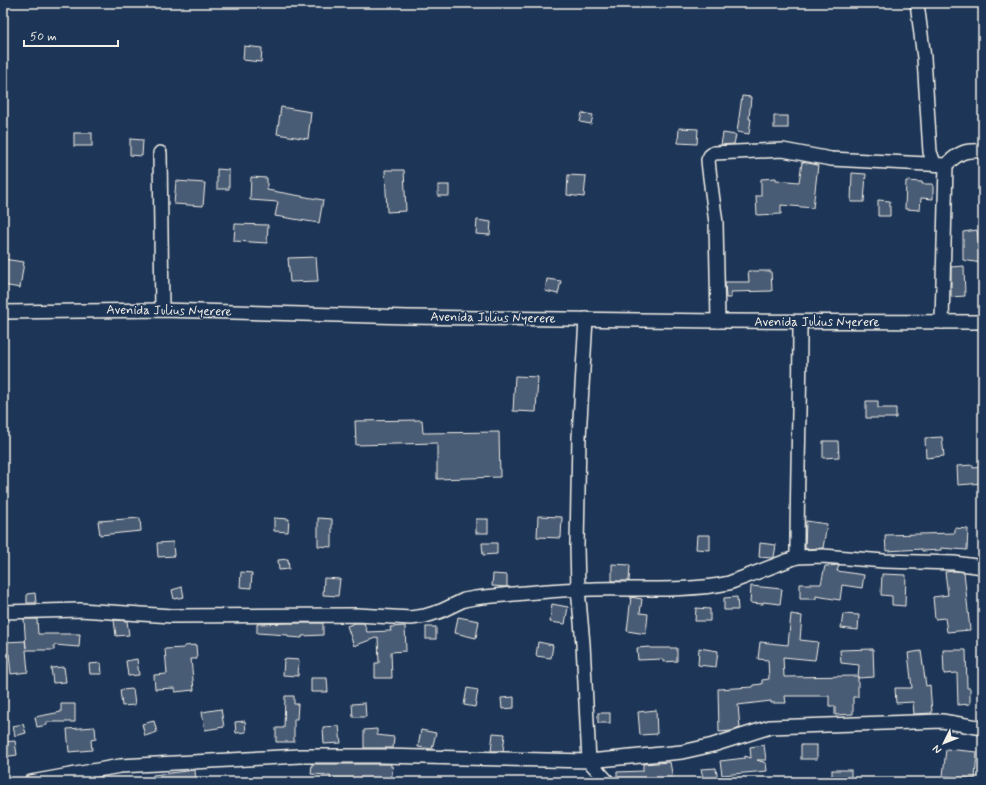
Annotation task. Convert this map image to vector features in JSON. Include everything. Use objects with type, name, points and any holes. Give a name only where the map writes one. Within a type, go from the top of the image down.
[{"type":"street","points":[[917,3],[924,58],[930,152],[940,164],[942,322]]},
{"type":"street","points":[[718,321],[716,223],[709,170],[710,156],[714,153],[783,150],[831,158],[940,164],[968,150],[983,151]]},
{"type":"street","points":[[160,153],[162,310]]},
{"type":"street","name":"Avenida Julius Nyerere","points":[[3,312],[162,310],[408,317],[800,322],[983,322]]},
{"type":"street","points":[[586,319],[579,437],[577,546],[578,589],[583,644],[589,761],[608,782]]},
{"type":"street","points":[[797,557],[800,322]]},
{"type":"street","points":[[3,612],[80,610],[172,616],[357,615],[411,618],[425,616],[441,611],[464,600],[475,598],[578,589],[718,586],[797,557],[822,556],[884,561],[954,563],[983,567]]},
{"type":"street","points":[[31,782],[120,766],[300,756],[382,756],[589,761],[682,752],[713,745],[770,727],[942,721],[983,728]]},
{"type":"building","points":[[244,46],[262,48],[261,62],[243,60]]},
{"type":"building","points":[[742,96],[751,97],[749,134],[737,132]]},
{"type":"building","points":[[281,107],[311,112],[308,139],[277,134]]},
{"type":"building","points":[[582,113],[593,115],[591,124],[580,122]]},
{"type":"building","points":[[774,116],[788,116],[788,128],[774,128]]},
{"type":"building","points":[[679,128],[698,129],[697,144],[678,143]]},
{"type":"building","points":[[74,133],[92,133],[92,146],[74,146]]},
{"type":"building","points":[[723,133],[736,135],[734,144],[721,145]]},
{"type":"building","points":[[130,139],[143,140],[142,156],[130,155]]},
{"type":"building","points":[[802,162],[818,165],[813,208],[781,205],[781,214],[757,215],[756,196],[761,196],[761,179],[776,178],[776,180],[799,182]]},
{"type":"building","points":[[217,169],[229,170],[229,189],[217,189]]},
{"type":"building","points":[[385,170],[404,170],[406,211],[387,212]]},
{"type":"building","points":[[852,173],[866,174],[864,202],[851,202]]},
{"type":"building","points":[[568,175],[586,176],[584,197],[567,195]]},
{"type":"building","points":[[251,177],[267,178],[267,190],[323,200],[319,223],[275,216],[278,202],[250,200]]},
{"type":"building","points":[[176,181],[205,183],[203,206],[174,204]]},
{"type":"building","points":[[906,181],[922,182],[922,184],[933,184],[933,199],[921,198],[920,210],[905,209]]},
{"type":"building","points":[[438,185],[449,185],[449,196],[438,196]]},
{"type":"building","points":[[878,200],[890,201],[890,216],[878,216]]},
{"type":"building","points":[[477,220],[491,222],[490,235],[476,234]]},
{"type":"building","points":[[235,224],[268,225],[267,243],[234,241]]},
{"type":"building","points":[[977,230],[981,263],[963,260],[963,232]]},
{"type":"building","points":[[316,257],[318,281],[290,282],[288,258]]},
{"type":"building","points":[[3,259],[24,262],[20,288],[3,285]]},
{"type":"building","points":[[964,266],[965,296],[951,297],[951,267]]},
{"type":"building","points":[[748,271],[771,271],[772,291],[731,292],[731,298],[726,298],[725,282],[749,282]]},
{"type":"building","points":[[547,279],[561,281],[558,294],[545,291]]},
{"type":"building","points":[[515,376],[538,377],[536,412],[513,411]]},
{"type":"building","points":[[866,401],[878,401],[878,408],[896,408],[896,418],[866,418]]},
{"type":"building","points":[[422,420],[423,433],[499,432],[500,477],[437,479],[437,443],[356,445],[355,421]]},
{"type":"building","points":[[942,437],[944,456],[926,458],[925,438]]},
{"type":"building","points":[[823,441],[838,441],[839,457],[823,458]]},
{"type":"building","points":[[973,465],[973,468],[983,467],[983,483],[958,485],[957,466]]},
{"type":"building","points":[[538,516],[562,517],[561,538],[537,537]]},
{"type":"building","points":[[140,518],[141,531],[100,535],[98,521]]},
{"type":"building","points":[[274,518],[289,519],[288,532],[274,531]]},
{"type":"building","points":[[318,518],[332,519],[332,547],[318,546]]},
{"type":"building","points":[[476,519],[488,519],[488,533],[476,533]]},
{"type":"building","points":[[806,521],[827,524],[823,548],[805,549]]},
{"type":"building","points":[[955,528],[968,529],[967,550],[941,548],[941,550],[922,551],[922,549],[886,551],[885,535],[955,533]]},
{"type":"building","points":[[697,535],[710,535],[710,550],[696,549]]},
{"type":"building","points":[[173,542],[174,556],[158,557],[157,543]]},
{"type":"building","points":[[482,543],[497,543],[497,554],[483,555]]},
{"type":"building","points":[[760,543],[776,545],[774,557],[759,557]]},
{"type":"building","points":[[288,559],[289,569],[279,570],[278,560]]},
{"type":"building","points":[[612,564],[630,565],[629,581],[612,581]]},
{"type":"building","points":[[839,565],[837,571],[864,575],[862,588],[842,585],[840,600],[816,596],[816,599],[800,599],[800,584],[821,584],[825,566]]},
{"type":"building","points":[[241,572],[252,573],[251,588],[240,587]]},
{"type":"building","points":[[945,572],[964,572],[970,630],[947,632],[945,618],[935,619],[933,597],[948,595]]},
{"type":"building","points":[[493,574],[507,575],[507,587],[492,586]]},
{"type":"building","points":[[882,574],[906,575],[905,606],[892,605],[892,596],[881,595]]},
{"type":"building","points":[[324,578],[340,579],[338,596],[323,595]]},
{"type":"building","points":[[751,586],[782,589],[780,604],[763,602],[763,604],[750,603]]},
{"type":"building","points":[[182,587],[184,597],[174,599],[172,590]]},
{"type":"building","points":[[35,593],[36,603],[27,603],[27,594]]},
{"type":"building","points":[[631,597],[642,599],[640,613],[648,614],[646,634],[627,631]]},
{"type":"building","points":[[737,597],[738,610],[724,610],[724,598]]},
{"type":"building","points":[[552,604],[568,607],[565,624],[550,622]]},
{"type":"building","points":[[696,608],[710,609],[710,621],[695,621]]},
{"type":"building","points":[[791,614],[802,616],[800,640],[818,642],[815,660],[783,657],[784,677],[858,676],[858,697],[853,697],[853,714],[835,715],[835,706],[829,706],[829,696],[785,696],[786,703],[771,703],[771,701],[738,705],[740,728],[731,731],[719,732],[718,689],[753,687],[753,685],[762,684],[762,680],[769,679],[768,660],[758,659],[760,642],[788,645]]},
{"type":"building","points":[[843,614],[859,615],[858,630],[841,628]]},
{"type":"building","points":[[458,617],[479,621],[476,638],[455,633]]},
{"type":"building","points":[[24,619],[37,619],[38,634],[80,634],[79,647],[54,645],[54,650],[26,650],[28,672],[11,674],[9,654],[5,654],[4,642],[25,641],[26,648]]},
{"type":"building","points":[[114,620],[127,621],[129,635],[116,636]]},
{"type":"building","points":[[323,623],[323,635],[302,636],[302,638],[288,637],[288,635],[257,633],[257,624]]},
{"type":"building","points":[[355,623],[364,623],[367,632],[391,631],[390,627],[405,626],[406,651],[391,652],[392,678],[375,678],[375,663],[379,663],[378,637],[354,646],[347,626]]},
{"type":"building","points":[[426,627],[436,627],[436,639],[426,639]]},
{"type":"building","points":[[538,642],[553,645],[551,658],[536,656]]},
{"type":"building","points":[[196,645],[197,659],[191,659],[194,690],[175,692],[175,688],[155,689],[154,675],[167,674],[165,649],[184,648],[184,646]]},
{"type":"building","points":[[637,648],[677,648],[677,661],[663,662],[663,659],[638,660]]},
{"type":"building","points":[[699,648],[718,651],[716,667],[698,665]]},
{"type":"building","points":[[873,649],[874,677],[858,678],[859,665],[841,663],[840,650]]},
{"type":"building","points":[[943,650],[966,650],[967,688],[970,688],[970,704],[958,705],[957,673],[944,674]]},
{"type":"building","points":[[921,651],[926,686],[930,685],[932,713],[914,714],[913,702],[896,703],[895,688],[912,688],[908,653]]},
{"type":"building","points":[[137,659],[139,675],[128,676],[126,661]]},
{"type":"building","points":[[284,659],[299,660],[298,676],[283,675]]},
{"type":"building","points":[[101,663],[102,674],[90,674],[89,664]]},
{"type":"building","points":[[64,667],[66,682],[53,683],[51,668]]},
{"type":"building","points":[[311,678],[327,678],[328,692],[311,692]]},
{"type":"building","points":[[467,688],[478,690],[475,707],[464,705]]},
{"type":"building","points":[[133,689],[135,705],[122,706],[120,690]]},
{"type":"building","points":[[285,696],[294,696],[294,704],[298,704],[297,719],[294,719],[294,742],[276,742],[276,728],[284,728]]},
{"type":"building","points":[[514,697],[514,708],[502,709],[501,698]]},
{"type":"building","points":[[365,703],[366,717],[353,717],[352,704]]},
{"type":"building","points":[[61,704],[75,704],[75,722],[47,722],[47,725],[37,727],[35,717],[61,712]]},
{"type":"building","points":[[221,709],[224,727],[205,730],[202,712]]},
{"type":"building","points":[[656,710],[657,734],[640,735],[638,712]]},
{"type":"building","points":[[598,713],[610,713],[610,723],[598,723]]},
{"type":"building","points":[[154,721],[157,732],[145,736],[142,724]]},
{"type":"building","points":[[245,721],[246,732],[236,733],[235,722]]},
{"type":"building","points":[[23,724],[26,733],[15,736],[13,726]]},
{"type":"building","points":[[339,726],[341,743],[324,744],[323,727]]},
{"type":"building","points":[[95,727],[96,739],[91,740],[92,750],[69,752],[67,729]]},
{"type":"building","points":[[377,729],[377,735],[394,737],[393,748],[364,748],[364,730]]},
{"type":"building","points":[[421,730],[436,733],[432,749],[418,747]]},
{"type":"building","points":[[493,733],[505,734],[503,751],[491,751]]},
{"type":"building","points":[[15,741],[17,755],[3,757],[3,742]]},
{"type":"building","points":[[764,745],[766,760],[757,760],[766,763],[767,771],[722,775],[720,761],[745,758],[745,756],[751,758],[750,747]]},
{"type":"building","points":[[801,745],[817,745],[817,759],[801,759]]},
{"type":"building","points":[[946,749],[977,752],[975,779],[943,776]]},
{"type":"building","points":[[670,762],[673,779],[659,782],[617,781],[617,772],[643,771],[643,764]]},
{"type":"building","points":[[312,764],[391,764],[391,767],[393,767],[391,782],[331,782],[330,775],[311,774]]},
{"type":"building","points":[[716,768],[718,782],[704,782],[701,769]]},
{"type":"building","points":[[195,770],[196,782],[153,782],[153,775]]},
{"type":"building","points":[[832,770],[851,770],[851,782],[832,782]]}]
